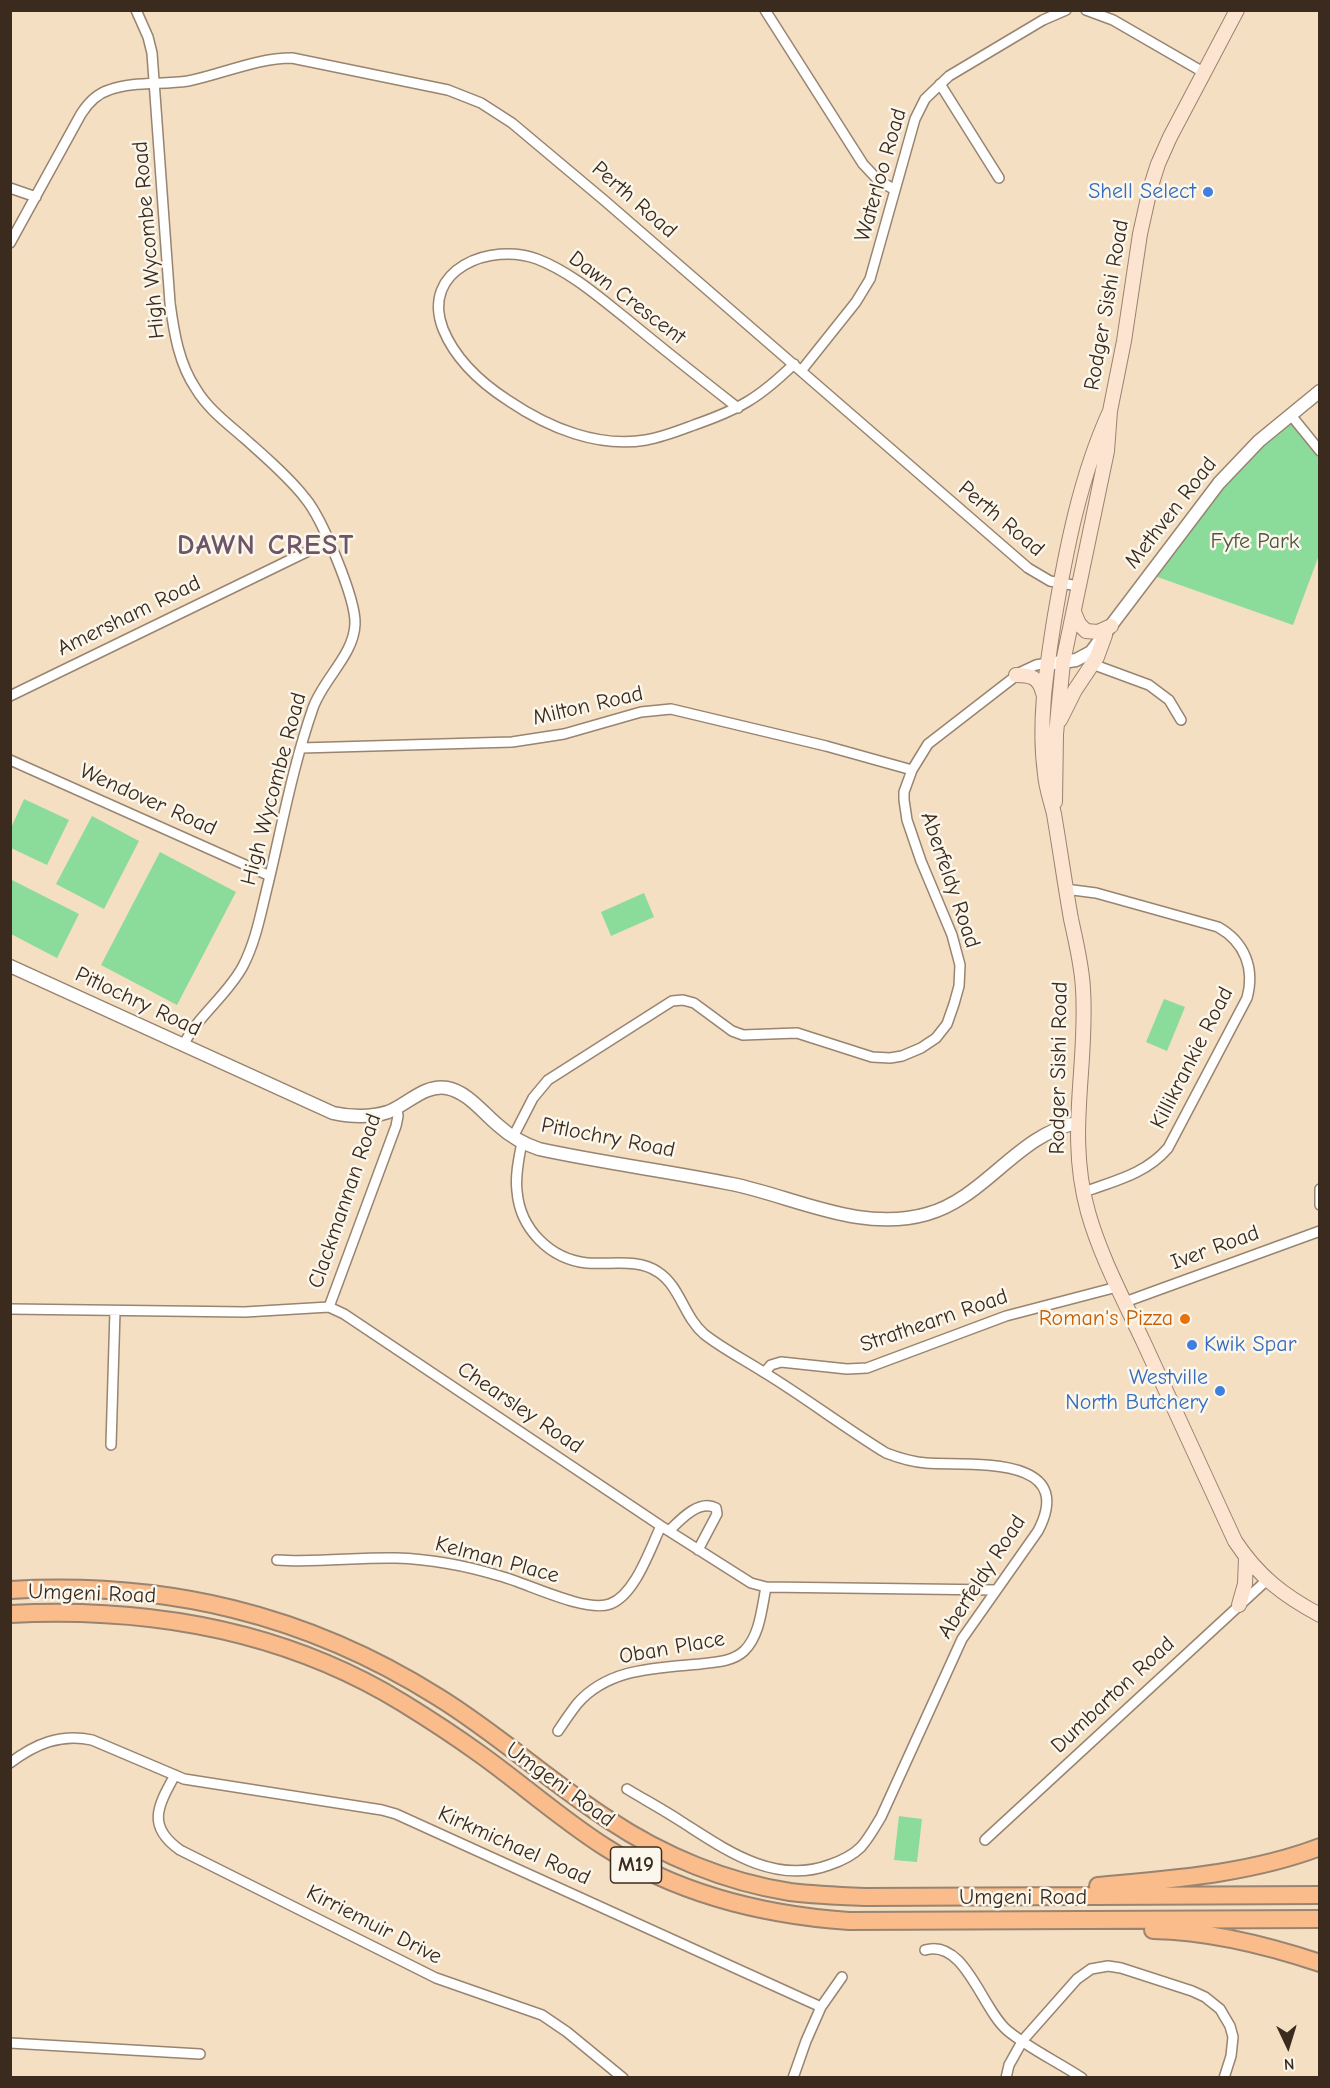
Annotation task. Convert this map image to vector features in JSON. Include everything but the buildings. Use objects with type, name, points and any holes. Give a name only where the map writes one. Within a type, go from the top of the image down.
[{"type":"highway","name":"Umgeni Road","points":[[10,1590],[76,1588],[195,1599],[259,1615],[331,1641],[378,1663],[440,1698],[607,1819],[640,1839],[672,1856],[732,1878],[790,1892],[865,1897],[1320,1894]]},
{"type":"highway","name":"Umgeni Road","points":[[10,1614],[89,1612],[174,1620],[253,1638],[326,1664],[402,1702],[481,1754],[604,1846],[634,1864],[718,1899],[780,1913],[849,1921],[1320,1919]]},
{"type":"highway","points":[[999,1896],[1222,1873],[1272,1863],[1320,1847]]},
{"type":"highway","points":[[920,1921],[1013,1927],[1171,1930],[1243,1943],[1320,1963]]},
{"type":"main road","name":"Rodger Sishi Road","points":[[1053,813],[1056,798],[1057,729],[1063,662],[1107,452],[1110,411],[1122,352],[1140,234],[1150,189],[1161,156],[1237,10]]},
{"type":"main road","name":"Rodger Sishi Road","points":[[1110,411],[1092,454],[1071,528],[1047,663],[1044,698],[1043,760],[1048,796],[1083,976],[1084,1019],[1077,1122],[1078,1159],[1092,1225],[1117,1287],[1236,1541],[1246,1558],[1267,1580],[1292,1600],[1320,1615]]},
{"type":"main road","points":[[1074,612],[1079,624],[1086,632],[1108,630]]},
{"type":"main road","points":[[1057,729],[1075,690],[1097,657],[1108,630]]},
{"type":"main road","points":[[1016,675],[1035,678],[1044,698]]},
{"type":"main road","points":[[1239,1605],[1245,1584],[1246,1558]]},
{"type":"street","points":[[136,10],[150,44],[155,85]]},
{"type":"street","points":[[765,10],[863,164],[878,180],[895,190]]},
{"type":"street","name":"Waterloo Road","points":[[801,371],[863,291],[874,266],[920,108],[940,84],[996,47],[1051,15],[1066,10]]},
{"type":"street","points":[[1086,10],[1106,16],[1203,72]]},
{"type":"street","name":"Perth Road","points":[[10,243],[81,114],[94,98],[117,87],[190,80],[268,59],[292,58],[464,95],[498,112],[512,123],[1028,568],[1060,584],[1078,586]]},
{"type":"street","points":[[940,84],[999,178]]},
{"type":"street","name":"High Wycombe Road","points":[[155,85],[170,303],[186,371],[196,390],[211,409],[306,498],[318,517],[328,541],[352,602],[355,618],[354,631],[348,648],[318,696],[301,748],[255,935],[242,968],[183,1046]]},
{"type":"street","points":[[10,188],[36,196]]},
{"type":"street","name":"Dawn Crescent","points":[[738,408],[599,297],[566,273],[537,259],[495,254],[475,259],[452,274],[441,292],[439,311],[442,327],[465,365],[482,382],[529,414],[567,431],[610,441],[647,440],[668,435],[738,408],[763,393],[794,364]]},
{"type":"street","name":"Methven Road","points":[[1047,663],[1076,660],[1088,655],[1219,483],[1253,446],[1320,391]]},
{"type":"street","points":[[1290,414],[1320,452]]},
{"type":"street","name":"Amersham Road","points":[[10,696],[328,541]]},
{"type":"street","name":"Aberfeldy Road","points":[[627,1789],[719,1846],[768,1869],[799,1872],[813,1870],[851,1855],[860,1848],[881,1817],[957,1648],[972,1622],[1042,1522],[1047,1499],[1039,1481],[1024,1471],[1011,1468],[924,1462],[902,1459],[886,1453],[765,1372],[715,1342],[696,1326],[667,1280],[657,1271],[637,1264],[576,1261],[555,1253],[538,1240],[523,1215],[517,1194],[518,1139],[533,1098],[548,1080],[672,1001],[694,1003],[738,1034],[797,1033],[873,1057],[902,1056],[921,1048],[936,1038],[947,1024],[954,1004],[959,986],[960,965],[952,935],[921,861],[907,820],[903,800],[906,784],[928,744],[936,737],[1016,675],[1036,665],[1047,663]]},
{"type":"street","points":[[1092,664],[1149,686],[1169,700],[1181,720]]},
{"type":"street","name":"Milton Road","points":[[301,748],[512,742],[564,734],[641,712],[671,710],[815,743],[912,771]]},
{"type":"street","name":"Wendover Road","points":[[10,760],[270,876]]},
{"type":"street","name":"Killikrankie Road","points":[[1065,888],[1096,893],[1194,919],[1227,932],[1240,945],[1251,972],[1247,998],[1168,1148],[1146,1169],[1084,1192]]},
{"type":"street","name":"Pitlochry Road","points":[[10,966],[333,1113],[365,1117],[397,1108],[430,1089],[447,1088],[467,1097],[518,1139],[539,1149],[735,1184],[845,1214],[886,1220],[919,1216],[942,1209],[971,1192],[1045,1134],[1077,1122]]},
{"type":"street","name":"Clackmannan Road","points":[[329,1307],[396,1126],[397,1108]]},
{"type":"street","points":[[1320,1189],[1320,1205]]},
{"type":"street","name":"Iver Road","points":[[1125,1302],[1320,1231]]},
{"type":"street","name":"Strathearn Road","points":[[765,1372],[771,1365],[781,1362],[847,1369],[867,1368],[1006,1316],[1117,1287]]},
{"type":"street","points":[[10,1309],[245,1312],[329,1307]]},
{"type":"street","name":"Chearsley Road","points":[[329,1307],[350,1318],[741,1578],[766,1587],[996,1590]]},
{"type":"street","points":[[111,1445],[115,1311]]},
{"type":"street","points":[[665,1528],[706,1505],[716,1508],[717,1514],[698,1550]]},
{"type":"street","name":"Kelman Place","points":[[277,1560],[415,1559],[479,1570],[582,1604],[604,1606],[620,1600],[629,1590],[665,1528]]},
{"type":"street","name":"Dumbarton Road","points":[[985,1840],[1267,1580]]},
{"type":"street","name":"Oban Place","points":[[558,1731],[585,1696],[610,1679],[654,1668],[728,1660],[743,1652],[754,1636],[766,1587]]},
{"type":"street","name":"Kirkmichael Road","points":[[10,1763],[40,1744],[68,1737],[80,1737],[198,1782],[366,1806],[396,1814],[821,2007]]},
{"type":"street","name":"Kirriemuir Drive","points":[[175,1775],[164,1795],[157,1816],[164,1836],[180,1850],[436,1978],[528,2008],[542,2015],[567,2032],[623,2078]]},
{"type":"street","points":[[925,1950],[944,1949],[953,1955],[997,2019],[1009,2032],[1082,2078]]},
{"type":"street","points":[[1006,2078],[1009,2065],[1023,2040],[1077,1978],[1099,1967],[1121,1968],[1192,1991],[1220,2008],[1233,2037],[1231,2056],[1224,2078]]},
{"type":"street","points":[[793,2078],[821,2007],[842,1977]]},
{"type":"street","points":[[10,2043],[200,2054]]},
{"type":"green space","name":"Fyfe Park","points":[[1292,414],[1320,448],[1319,555],[1293,625],[1149,574],[1214,489]]},
{"type":"green space","points":[[24,799],[69,820],[47,865],[11,848],[11,828]]},
{"type":"green space","points":[[92,816],[139,841],[104,909],[56,884]]},
{"type":"green space","points":[[160,852],[236,892],[177,1005],[101,965]]},
{"type":"green space","points":[[10,879],[79,914],[57,958],[11,934]]},
{"type":"green space","points":[[644,893],[654,917],[611,936],[601,912]]},
{"type":"green space","points":[[1164,999],[1185,1007],[1167,1051],[1146,1042]]},
{"type":"green space","points":[[899,1816],[922,1819],[917,1862],[894,1860]]},
{"type":"place","name":"Shell Select","points":[[1208,192]]},
{"type":"place","name":"Roman's Pizza","points":[[1185,1319]]},
{"type":"place","name":"Kwik Spar","points":[[1192,1345]]},
{"type":"place","name":"Westville North Butchery","points":[[1220,1391]]},
{"type":"district","name":"DAWN CREST","points":[[266,546]]}]
